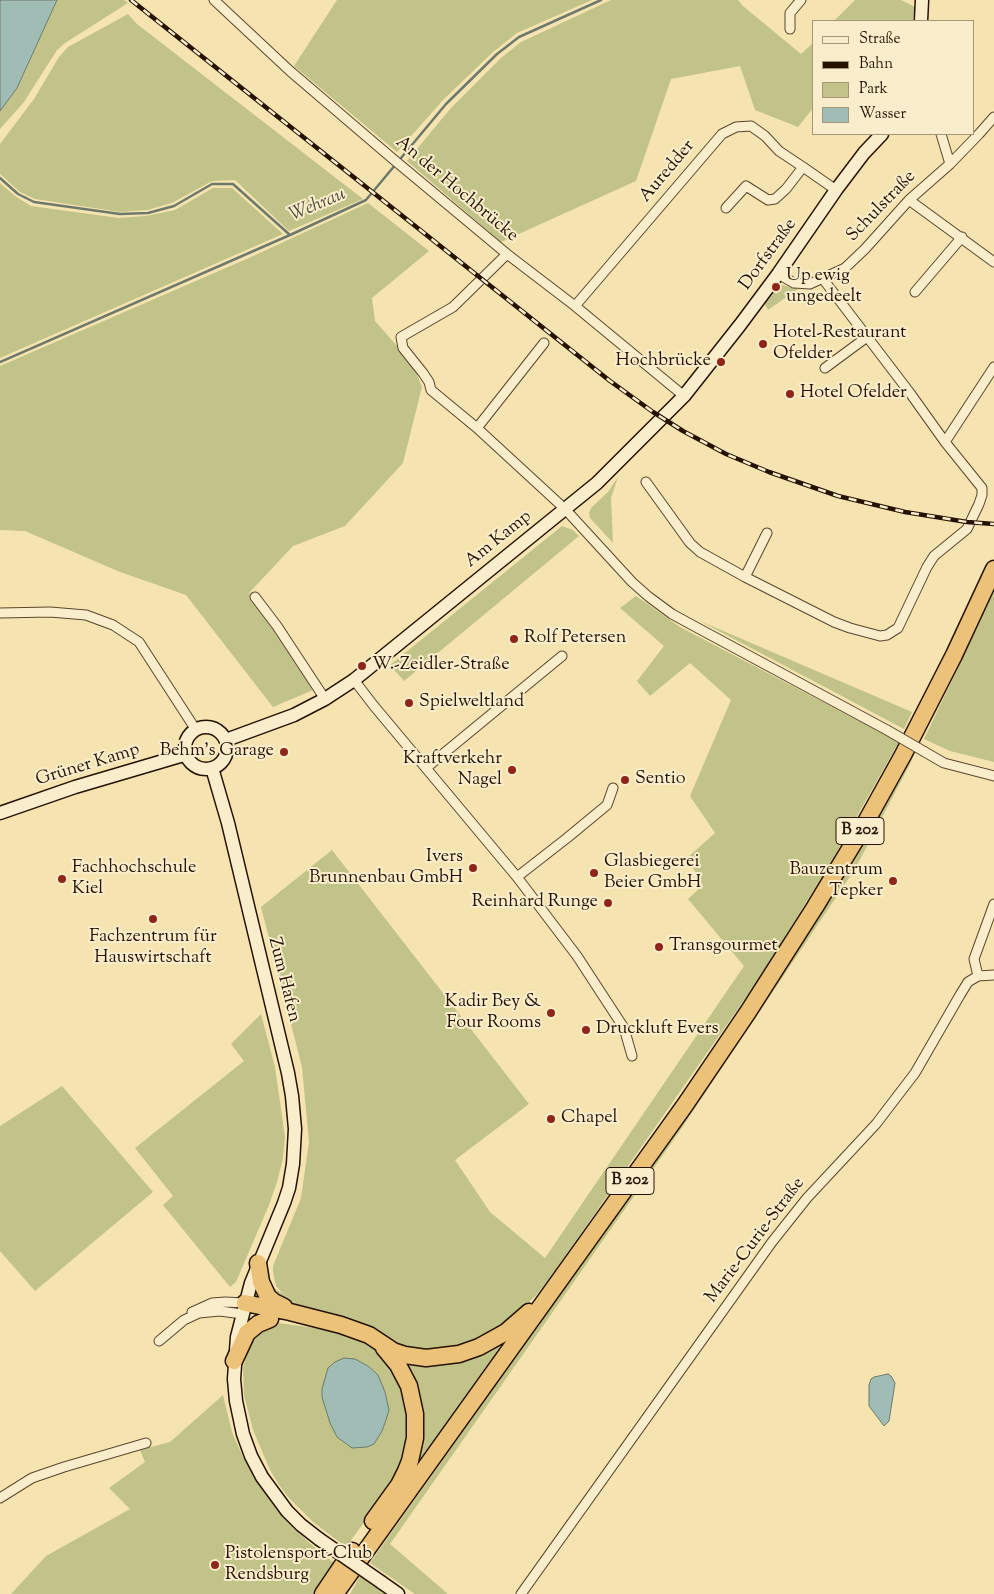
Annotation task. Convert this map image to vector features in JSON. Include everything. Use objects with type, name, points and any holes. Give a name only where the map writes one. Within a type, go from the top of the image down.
[{"type":"highway","name":"B 202","points":[[335,1594],[569,1268],[748,1012],[862,829],[903,755],[954,655],[994,569]]},
{"type":"highway","points":[[258,1264],[261,1282],[268,1297],[290,1312]]},
{"type":"highway","points":[[243,1308],[290,1312],[307,1316],[354,1329],[393,1351],[416,1357],[439,1357],[470,1350],[495,1339],[533,1308],[569,1268]]},
{"type":"highway","points":[[243,1308],[270,1319]]},
{"type":"highway","points":[[234,1361],[247,1333],[258,1324],[270,1319],[307,1316]]},
{"type":"highway","points":[[323,1594],[399,1485],[408,1466],[413,1448],[415,1414],[409,1386],[398,1365],[379,1342]]},
{"type":"highway","points":[[347,1594],[366,1551]]},
{"type":"main road","points":[[921,20],[922,0]]},
{"type":"main road","name":"Dorfstraße","points":[[684,396],[778,274],[836,190],[864,153],[881,135]]},
{"type":"main road","name":"Am Kamp","points":[[226,740],[294,715],[325,699],[354,680],[566,510],[610,470],[684,396]]},
{"type":"main road","points":[[204,727],[211,727],[217,730],[226,740],[226,754],[218,765],[212,768],[200,767],[193,763],[187,754],[188,738],[196,730],[204,727]]},
{"type":"main road","name":"Grüner Kamp","points":[[0,813],[75,787],[187,754]]},
{"type":"main road","name":"Zum Hafen","points":[[212,768],[230,833],[292,1096],[295,1142],[291,1177],[284,1203],[258,1264],[243,1308]]},
{"type":"main road","points":[[243,1308],[234,1361],[236,1401],[243,1434],[251,1456],[262,1477],[275,1497],[301,1525],[398,1594]]},
{"type":"street","name":"An der Hochbrücke","points":[[214,0],[290,72],[507,254],[575,306],[684,396]]},
{"type":"street","points":[[790,29],[790,13],[801,0]]},
{"type":"street","name":"Schulstraße","points":[[778,274],[794,283],[810,284],[845,268],[865,249],[909,200],[950,164],[994,117]]},
{"type":"street","name":"Auredder","points":[[575,306],[722,134],[736,127],[752,126],[779,151],[836,190]]},
{"type":"street","points":[[941,135],[950,164]]},
{"type":"street","points":[[726,208],[746,186],[768,200],[775,199],[786,189],[803,167]]},
{"type":"street","points":[[909,200],[994,262]]},
{"type":"street","points":[[915,292],[962,237]]},
{"type":"street","points":[[507,254],[452,307],[402,337],[403,348],[423,373],[429,382],[431,390],[477,428],[566,510],[632,582],[672,614],[887,730],[944,763],[994,776]]},
{"type":"street","points":[[646,482],[690,543],[700,552],[834,622],[880,636],[887,635],[898,628],[934,556],[967,529],[979,504],[982,488],[945,442],[823,279]]},
{"type":"street","points":[[825,368],[867,337]]},
{"type":"street","points":[[477,428],[544,343]]},
{"type":"street","points":[[945,442],[994,367]]},
{"type":"street","points":[[745,577],[766,533]]},
{"type":"street","points":[[255,597],[277,626],[325,699]]},
{"type":"street","points":[[0,612],[50,612],[86,615],[113,625],[139,642],[196,730]]},
{"type":"street","points":[[426,768],[562,656]]},
{"type":"street","points":[[354,680],[517,876],[577,956],[624,1028],[632,1056]]},
{"type":"street","points":[[517,876],[607,805],[613,788]]},
{"type":"street","points":[[994,904],[974,959],[978,976],[994,975]]},
{"type":"street","name":"Marie-Curie-Straße","points":[[521,1594],[772,1242],[807,1198],[876,1124],[904,1088],[915,1073],[960,994],[968,982],[978,976]]},
{"type":"street","points":[[159,1341],[195,1310],[212,1303],[225,1302],[243,1308]]},
{"type":"street","points":[[0,1498],[32,1478],[146,1443]]},
{"type":"green space","points":[[57,0],[124,0],[128,3],[57,50],[24,102],[0,129],[0,111],[17,88]]},
{"type":"green space","points":[[337,0],[592,0],[517,33],[493,52],[443,100],[397,152],[294,66]]},
{"type":"green space","points":[[611,0],[738,0],[801,54],[812,44],[812,109],[798,127],[755,110],[740,66],[671,79],[636,181],[501,242],[407,161],[450,109],[501,58],[521,42]]},
{"type":"green space","points":[[855,0],[901,0],[915,7],[913,20],[835,20]]},
{"type":"green space","points":[[128,14],[137,24],[363,199],[289,231],[235,180],[212,181],[172,203],[147,210],[120,212],[35,199],[20,192],[0,174],[0,144],[34,99],[59,57],[68,47]]},
{"type":"green space","points":[[0,183],[15,196],[31,206],[119,218],[146,216],[175,210],[213,188],[232,188],[283,234],[0,358]]},
{"type":"green space","points":[[368,203],[429,251],[372,298],[375,321],[412,363],[422,387],[403,463],[345,526],[293,546],[249,593],[313,690],[273,707],[186,595],[120,572],[25,531],[0,530],[0,366],[251,257]]},
{"type":"green space","points":[[775,283],[798,289],[768,310],[762,299]]},
{"type":"green space","points":[[618,477],[611,498],[613,543],[590,518],[589,513],[591,508],[608,492]]},
{"type":"green space","points":[[562,526],[573,530],[579,536],[404,681],[390,665]]},
{"type":"green space","points":[[994,592],[994,762],[950,751],[924,739]]},
{"type":"green space","points":[[636,596],[680,627],[899,742],[828,867],[758,980],[556,1269],[539,1292],[516,1316],[472,1343],[432,1351],[405,1348],[284,1301],[270,1290],[274,1288],[283,1294],[276,1286],[273,1266],[301,1198],[309,1142],[302,1067],[261,907],[332,850],[529,1104],[455,1160],[490,1212],[545,1258],[744,966],[688,899],[703,885],[687,858],[715,833],[690,796],[731,700],[690,663],[650,696],[637,681],[664,646],[620,608]]},
{"type":"green space","points":[[700,621],[912,712],[904,729]]},
{"type":"green space","points":[[911,751],[915,753],[909,766],[855,869],[679,1132],[390,1544],[448,1594],[415,1594],[370,1563],[763,1000],[838,881],[851,867],[882,811]]},
{"type":"green space","points":[[261,1014],[275,1067],[285,1137],[283,1158],[269,1205],[236,1282],[230,1287],[163,1205],[173,1196],[135,1148],[244,1061],[231,1044]]},
{"type":"green space","points":[[62,1086],[153,1192],[35,1291],[0,1251],[0,1126]]},
{"type":"green space","points":[[272,1322],[343,1332],[376,1347],[402,1379],[410,1423],[402,1464],[385,1494],[346,1547],[313,1522],[289,1498],[270,1470],[253,1430],[244,1395],[243,1368],[249,1347],[259,1332]],"holes":[[[355,1359],[368,1366],[378,1375],[386,1420],[374,1444],[352,1448],[337,1437]]]},
{"type":"green space","points":[[515,1329],[396,1497],[415,1454],[399,1358],[416,1360]]},
{"type":"green space","points":[[223,1395],[232,1432],[243,1457],[264,1492],[279,1513],[294,1529],[334,1563],[315,1594],[11,1594],[46,1556],[130,1509],[109,1488],[145,1462],[140,1450],[170,1442]]},
{"type":"green space","points":[[360,1576],[365,1580],[385,1594],[350,1594]]},
{"type":"water","points":[[0,0],[57,0],[17,88],[0,111]]},
{"type":"water","points":[[344,1358],[355,1359],[368,1366],[378,1375],[385,1392],[389,1410],[386,1420],[374,1444],[367,1447],[352,1448],[337,1437],[330,1423],[322,1397],[322,1389],[328,1368]]},
{"type":"water","points":[[888,1374],[895,1383],[889,1421],[884,1426],[869,1406],[869,1385],[874,1377]]},
{"type":"waterway","name":"Wehrau","points":[[0,178],[18,194],[34,202],[120,214],[148,213],[174,206],[212,184],[233,184],[290,235],[366,200],[446,104],[497,54],[519,37],[601,0]]},
{"type":"waterway","points":[[0,362],[290,235]]},
{"type":"railway","points":[[131,0],[610,381],[683,431],[726,454],[769,472],[838,496],[905,512],[967,522],[994,524]]},
{"type":"place","name":"Up ewig ungedeelt","points":[[776,287]]},
{"type":"place","name":"Hotel-Restaurant Ofelder","points":[[763,344]]},
{"type":"place","name":"Hochbrücke","points":[[721,362]]},
{"type":"place","name":"Hotel Ofelder","points":[[790,394]]},
{"type":"place","name":"Rolf Petersen","points":[[514,639]]},
{"type":"place","name":"W.-Zeidler-Straße","points":[[362,666]]},
{"type":"place","name":"Spielweltland","points":[[409,703]]},
{"type":"place","name":"Behm's Garage","points":[[284,752]]},
{"type":"place","name":"Kraftverkehr Nagel","points":[[512,770]]},
{"type":"place","name":"Sentio","points":[[625,780]]},
{"type":"place","name":"Ivers Brunnenbau GmbH","points":[[473,868]]},
{"type":"place","name":"Glasbiegerei Beier GmbH","points":[[594,873]]},
{"type":"place","name":"Fachhochschule Kiel","points":[[62,879]]},
{"type":"place","name":"Bauzentrum Tepker","points":[[893,881]]},
{"type":"place","name":"Reinhard Runge","points":[[608,903]]},
{"type":"place","name":"Fachzentrum für Hauswirtschaft","points":[[153,919]]},
{"type":"place","name":"Transgourmet","points":[[659,947]]},
{"type":"place","name":"Kadir Bey & Four Rooms","points":[[551,1013]]},
{"type":"place","name":"Druckluft Evers","points":[[586,1030]]},
{"type":"place","name":"Chapel","points":[[551,1119]]},
{"type":"place","name":"Pistolensport-Club Rendsburg","points":[[215,1565]]}]
